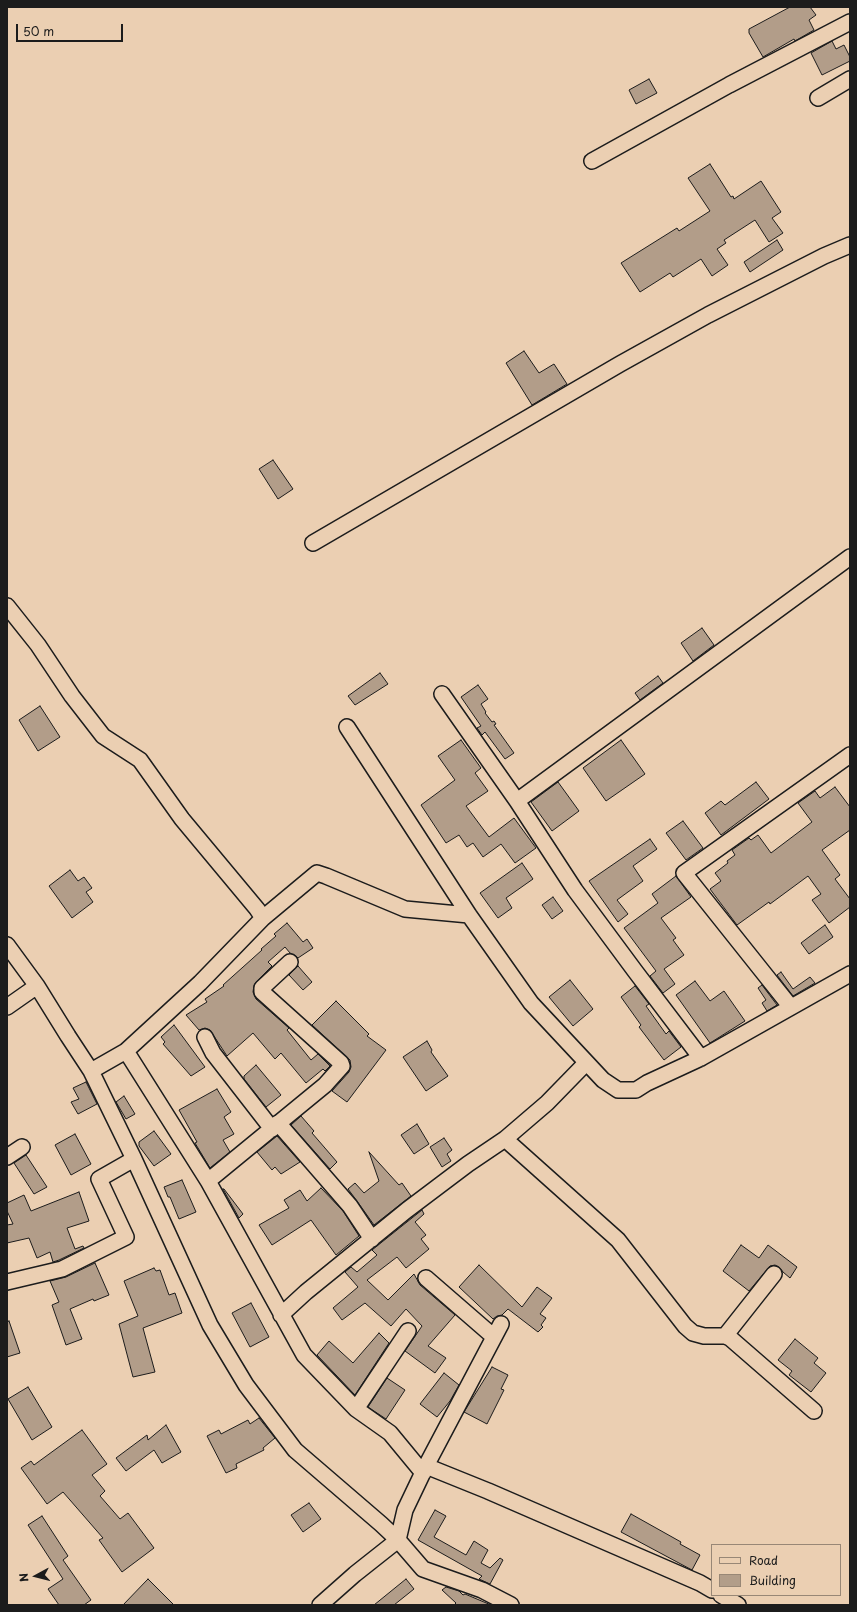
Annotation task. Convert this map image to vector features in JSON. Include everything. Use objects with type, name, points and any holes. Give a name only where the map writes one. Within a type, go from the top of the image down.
[{"type":"street","points":[[592,160],[729,85],[850,22]]},
{"type":"street","points":[[818,98],[850,79]]},
{"type":"street","points":[[313,543],[620,364],[708,315],[824,256],[850,245]]},
{"type":"street","points":[[517,801],[850,557]]},
{"type":"street","points":[[7,606],[38,645],[72,696],[103,736],[140,760],[182,819],[263,918]]},
{"type":"street","points":[[442,694],[517,801],[575,890],[701,1058]]},
{"type":"street","points":[[347,727],[469,915],[532,1003],[586,1063],[603,1080],[618,1090],[636,1090],[647,1083],[701,1058],[790,1006],[850,974]]},
{"type":"street","points":[[790,1006],[684,872],[850,755]]},
{"type":"street","points":[[91,1071],[126,1051],[200,983],[263,918],[317,873],[405,909],[469,915]]},
{"type":"street","points":[[7,945],[37,986],[91,1071],[210,1325],[246,1385],[295,1450],[381,1524],[398,1540],[423,1569],[482,1590],[512,1605]]},
{"type":"street","points":[[208,1181],[325,1085],[342,1066],[341,1063],[262,992],[262,988],[290,962]]},
{"type":"street","points":[[7,1007],[37,986]]},
{"type":"street","points":[[205,1037],[213,1052],[275,1126],[350,1206],[372,1239]]},
{"type":"street","points":[[126,1051],[208,1181],[304,1355],[356,1409],[390,1433],[425,1469],[488,1491],[700,1583],[711,1589]]},
{"type":"street","points":[[281,1315],[306,1292],[456,1173],[505,1139],[547,1104],[586,1063]]},
{"type":"street","points":[[505,1139],[618,1240],[693,1333],[704,1336],[725,1336],[730,1338],[814,1411]]},
{"type":"street","points":[[7,1157],[22,1147]]},
{"type":"street","points":[[7,1282],[62,1269],[126,1237],[99,1179],[134,1160]]},
{"type":"street","points":[[725,1336],[774,1274]]},
{"type":"street","points":[[320,1605],[355,1574],[398,1540],[405,1510],[498,1330],[426,1278]]},
{"type":"street","points":[[356,1409],[408,1330]]},
{"type":"street","points":[[723,1596],[738,1605]]},
{"type":"building","points":[[790,7],[810,7],[816,15],[809,20],[814,30],[795,41],[794,39],[763,57],[749,33],[749,29]]},
{"type":"building","points":[[832,41],[836,49],[844,45],[850,57],[850,61],[822,75],[811,53]]},
{"type":"building","points":[[649,79],[657,93],[636,104],[629,90]]},
{"type":"building","points":[[710,164],[731,197],[733,196],[734,199],[761,181],[781,212],[772,218],[783,233],[769,242],[755,220],[724,240],[726,243],[717,249],[728,265],[712,276],[701,259],[673,277],[670,273],[640,292],[621,263],[677,228],[679,231],[710,211],[688,178]]},
{"type":"building","points":[[777,240],[783,250],[750,272],[744,262]]},
{"type":"building","points":[[524,351],[539,373],[554,364],[567,384],[532,405],[506,363]]},
{"type":"building","points":[[273,460],[293,489],[278,499],[259,469]]},
{"type":"building","points":[[702,628],[714,645],[693,661],[681,643]]},
{"type":"building","points":[[380,673],[388,684],[355,705],[348,696]]},
{"type":"building","points":[[658,676],[663,683],[640,700],[635,693]]},
{"type":"building","points":[[478,685],[488,699],[481,704],[486,712],[485,713],[492,722],[494,721],[496,724],[494,725],[514,753],[505,759],[485,732],[482,735],[477,728],[481,726],[461,697]]},
{"type":"building","points":[[40,706],[60,737],[38,751],[19,720]]},
{"type":"building","points":[[461,740],[481,768],[475,773],[488,791],[466,806],[489,837],[514,818],[536,848],[515,863],[501,844],[483,857],[473,843],[467,847],[459,835],[446,843],[421,805],[455,780],[438,756]]},
{"type":"building","points":[[621,740],[645,774],[606,801],[583,768]]},
{"type":"building","points":[[558,782],[579,811],[552,831],[531,802]]},
{"type":"building","points":[[756,782],[769,799],[721,835],[705,813],[721,801],[725,805]]},
{"type":"building","points":[[835,787],[850,807],[850,830],[822,850],[840,875],[835,879],[850,899],[850,907],[829,923],[812,900],[821,894],[808,876],[770,904],[769,902],[737,925],[710,889],[721,881],[715,873],[728,863],[727,861],[735,855],[732,850],[749,838],[751,840],[758,835],[771,853],[812,822],[798,803],[815,791],[820,798]]},
{"type":"building","points":[[683,821],[703,848],[686,860],[666,833]]},
{"type":"building","points":[[650,839],[657,849],[633,866],[643,881],[617,900],[628,914],[618,922],[589,881]]},
{"type":"building","points":[[522,863],[533,879],[506,898],[512,908],[498,918],[480,893]]},
{"type":"building","points":[[70,870],[78,881],[84,877],[92,888],[86,892],[93,902],[72,918],[49,886]]},
{"type":"building","points":[[676,876],[691,897],[661,918],[676,938],[673,940],[684,955],[664,969],[675,984],[663,993],[650,976],[656,971],[624,928],[658,903],[652,894]]},
{"type":"building","points":[[553,897],[563,911],[552,919],[542,905]]},
{"type":"building","points":[[287,923],[303,942],[307,939],[313,948],[298,958],[290,953],[285,947],[268,962],[272,966],[256,982],[253,992],[256,999],[289,1028],[287,1030],[311,1060],[318,1054],[330,1066],[325,1071],[323,1069],[306,1083],[281,1053],[275,1059],[253,1033],[227,1056],[210,1030],[205,1028],[199,1030],[186,1015],[207,1002],[205,999],[224,986],[223,985],[262,950],[261,949],[276,936],[274,934]]},
{"type":"building","points":[[825,925],[833,937],[809,954],[801,943]]},
{"type":"building","points":[[298,966],[312,982],[303,990],[289,975]]},
{"type":"building","points":[[781,972],[793,989],[810,977],[815,983],[793,996],[777,975]]},
{"type":"building","points":[[570,980],[593,1009],[573,1026],[549,997]]},
{"type":"building","points":[[695,981],[710,1001],[724,991],[745,1021],[710,1043],[676,995]]},
{"type":"building","points":[[762,985],[777,1005],[767,1011],[762,1003],[766,1000],[758,988]]},
{"type":"building","points":[[635,986],[649,1004],[646,1006],[666,1034],[669,1031],[681,1047],[664,1060],[639,1027],[641,1025],[621,997]]},
{"type":"building","points":[[336,1001],[369,1034],[367,1036],[386,1050],[347,1102],[332,1091],[349,1072],[351,1067],[350,1060],[312,1025]]},
{"type":"building","points":[[174,1025],[205,1067],[191,1076],[163,1044],[165,1042],[161,1037]]},
{"type":"building","points":[[427,1041],[432,1050],[431,1052],[448,1076],[426,1091],[403,1057]]},
{"type":"building","points":[[256,1065],[281,1095],[266,1107],[244,1079],[244,1076]]},
{"type":"building","points":[[86,1082],[97,1104],[78,1114],[71,1102],[79,1099],[73,1088]]},
{"type":"building","points":[[217,1089],[231,1112],[224,1117],[234,1134],[223,1140],[230,1152],[210,1168],[195,1143],[197,1142],[179,1110]]},
{"type":"building","points":[[124,1096],[135,1114],[126,1119],[116,1102]]},
{"type":"building","points":[[301,1116],[314,1131],[312,1133],[337,1162],[330,1169],[291,1125]]},
{"type":"building","points":[[417,1124],[429,1144],[414,1154],[401,1135]]},
{"type":"building","points":[[154,1131],[171,1154],[154,1166],[139,1146],[139,1142]]},
{"type":"building","points":[[75,1134],[91,1164],[71,1175],[55,1145]]},
{"type":"building","points":[[277,1136],[300,1162],[281,1174],[275,1167],[272,1170],[257,1152]]},
{"type":"building","points":[[444,1138],[452,1150],[447,1154],[451,1161],[442,1167],[430,1147]]},
{"type":"building","points":[[369,1152],[399,1185],[402,1183],[411,1196],[374,1225],[348,1189],[355,1183],[364,1193],[379,1181]]},
{"type":"building","points":[[26,1155],[47,1187],[34,1194],[14,1163]]},
{"type":"building","points":[[182,1180],[196,1212],[179,1219],[164,1187]]},
{"type":"building","points":[[321,1188],[343,1211],[359,1236],[336,1255],[311,1220],[272,1245],[259,1225],[289,1208],[284,1200],[300,1190],[307,1201]]},
{"type":"building","points":[[223,1189],[243,1214],[239,1218]]},
{"type":"building","points":[[79,1192],[89,1221],[67,1228],[75,1249],[83,1246],[84,1248],[53,1262],[50,1252],[37,1258],[29,1238],[7,1243],[7,1225],[13,1224],[7,1211],[7,1203],[24,1195],[31,1211]]},
{"type":"building","points":[[422,1210],[424,1214],[415,1222],[426,1235],[421,1239],[429,1249],[406,1268],[397,1257],[367,1280],[388,1300],[414,1274],[420,1285],[455,1315],[428,1346],[446,1358],[435,1373],[405,1351],[422,1326],[406,1309],[391,1326],[365,1303],[342,1320],[333,1308],[358,1287],[345,1272],[351,1267],[357,1272],[377,1255],[372,1250]]},
{"type":"building","points":[[741,1245],[759,1258],[768,1245],[797,1267],[790,1278],[779,1267],[775,1265],[770,1266],[749,1291],[723,1271]]},
{"type":"building","points":[[95,1263],[109,1295],[94,1301],[93,1299],[70,1309],[82,1339],[66,1345],[52,1305],[59,1302],[50,1281],[66,1277]]},
{"type":"building","points":[[479,1265],[522,1307],[537,1287],[552,1298],[540,1314],[546,1318],[541,1325],[543,1327],[538,1332],[508,1309],[502,1315],[493,1319],[459,1287]]},
{"type":"building","points":[[154,1268],[156,1271],[160,1270],[169,1295],[175,1293],[182,1313],[143,1328],[155,1372],[133,1377],[119,1324],[138,1316],[124,1281]]},
{"type":"building","points":[[251,1303],[269,1337],[250,1347],[232,1313]]},
{"type":"building","points":[[9,1321],[20,1353],[7,1357],[7,1322]]},
{"type":"building","points":[[379,1333],[389,1343],[355,1395],[317,1355],[329,1341],[353,1363]]},
{"type":"building","points":[[795,1339],[818,1358],[814,1363],[826,1373],[811,1392],[789,1375],[792,1371],[778,1360]]},
{"type":"building","points":[[492,1367],[508,1375],[501,1389],[504,1390],[487,1424],[464,1412]]},
{"type":"building","points":[[444,1373],[459,1385],[450,1401],[437,1417],[420,1404]]},
{"type":"building","points":[[387,1378],[405,1390],[386,1419],[368,1407]]},
{"type":"building","points":[[28,1387],[52,1427],[32,1440],[8,1399]]},
{"type":"building","points":[[259,1418],[275,1438],[263,1448],[264,1450],[236,1464],[237,1468],[226,1473],[207,1436],[219,1430],[221,1434],[248,1420],[250,1424]]},
{"type":"building","points":[[166,1425],[181,1452],[162,1463],[154,1450],[126,1471],[116,1458],[147,1435],[148,1440]]},
{"type":"building","points":[[82,1430],[107,1464],[92,1475],[105,1491],[100,1496],[120,1519],[128,1513],[154,1548],[122,1572],[99,1540],[103,1538],[63,1492],[47,1504],[21,1468],[31,1461],[34,1465]]},
{"type":"building","points":[[309,1503],[321,1519],[303,1532],[291,1515]]},
{"type":"building","points":[[435,1510],[446,1516],[434,1537],[466,1555],[474,1541],[488,1550],[481,1563],[490,1568],[500,1558],[503,1560],[490,1584],[479,1579],[482,1576],[418,1540]]},
{"type":"building","points":[[631,1514],[681,1542],[680,1544],[700,1555],[692,1570],[621,1532]]},
{"type":"building","points":[[42,1516],[68,1556],[63,1560],[91,1600],[84,1605],[59,1605],[48,1589],[63,1579],[28,1525]]},
{"type":"building","points":[[148,1579],[174,1605],[123,1605]]},
{"type":"building","points":[[406,1579],[414,1589],[394,1605],[374,1605]]},
{"type":"building","points":[[446,1587],[491,1605],[454,1605],[456,1603],[442,1590]]}]
